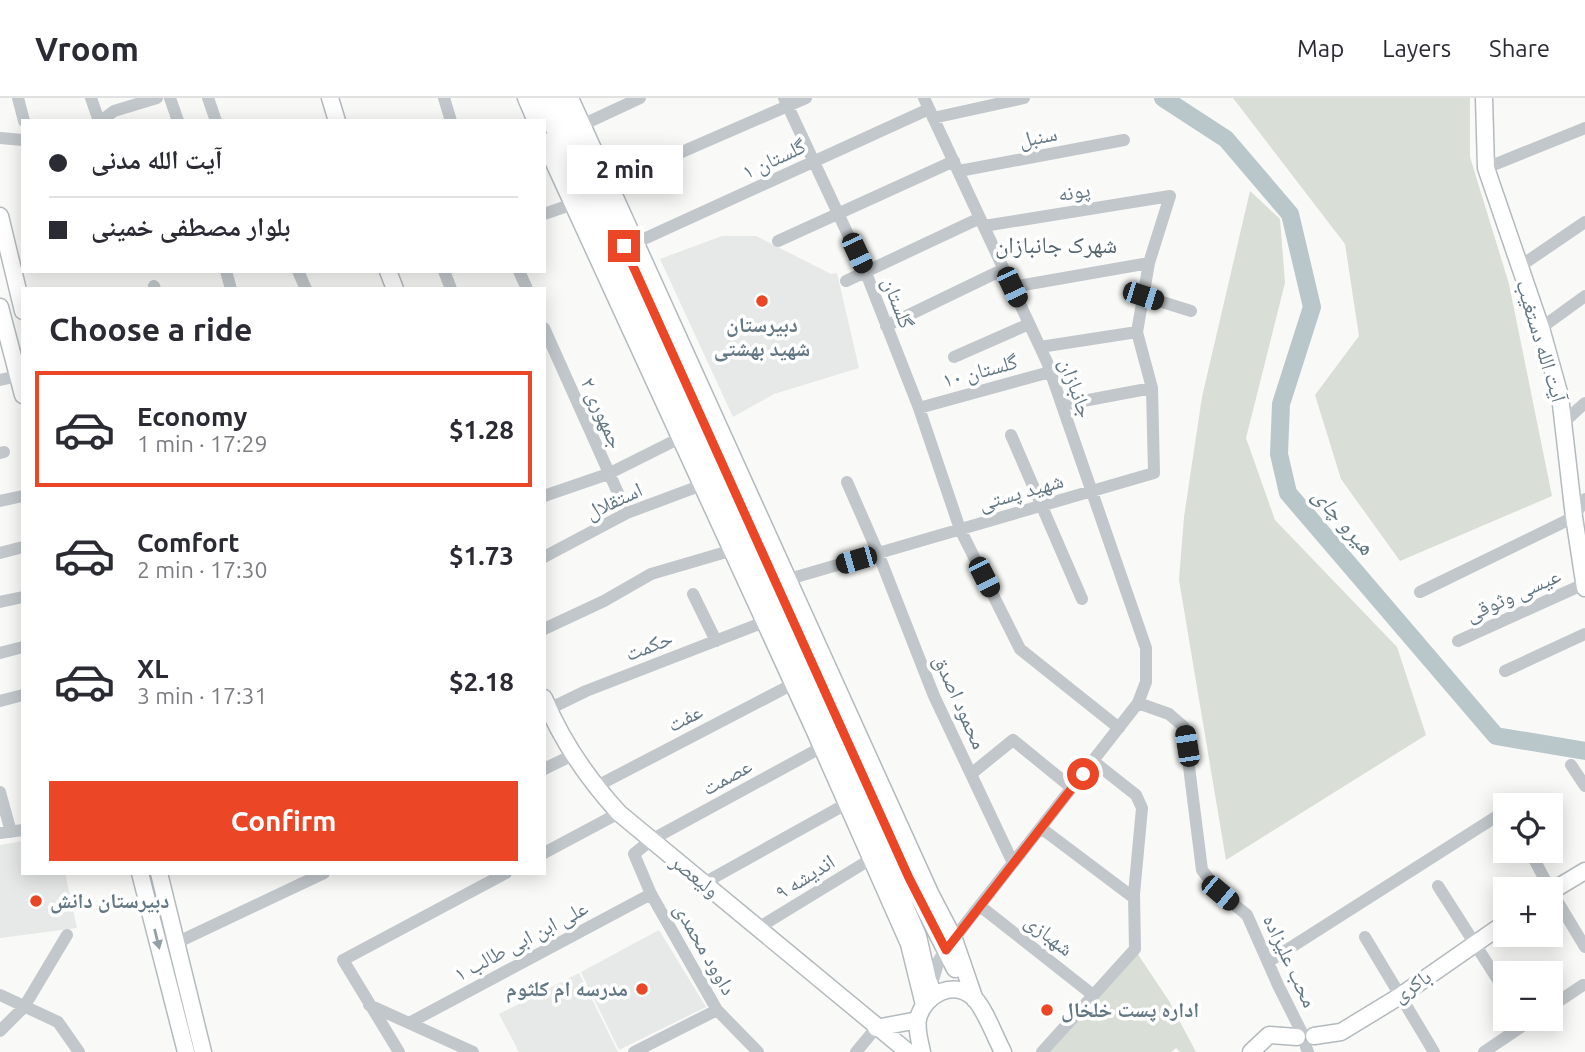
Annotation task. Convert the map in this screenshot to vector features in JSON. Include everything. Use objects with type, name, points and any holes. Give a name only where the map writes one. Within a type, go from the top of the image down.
[{"type":"main road","points":[[330,98],[336,119]]},
{"type":"main road","points":[[526,98],[535,119]]},
{"type":"main road","points":[[540,98],[628,307],[918,936],[927,1002],[918,1037],[922,1052]]},
{"type":"main road","points":[[556,98],[909,878],[950,944]]},
{"type":"main road","points":[[570,98],[931,895],[971,996],[1003,1052]]},
{"type":"main road","name":"آیت الله دستغیب","points":[[1484,98],[1486,168],[1541,328],[1560,396],[1585,586]]},
{"type":"main road","points":[[546,147],[628,307]]},
{"type":"main road","points":[[0,216],[21,303]]},
{"type":"main road","points":[[0,307],[21,387]]},
{"type":"main road","points":[[663,384],[680,438],[733,550],[909,944],[927,1002]]},
{"type":"main road","name":"ولیعصر","points":[[547,704],[573,755],[595,787],[619,813],[908,1052]]},
{"type":"main road","points":[[1563,883],[1585,871]]},
{"type":"main road","points":[[141,875],[186,1052]]},
{"type":"main road","points":[[159,875],[203,1052]]},
{"type":"main road","name":"باکری","points":[[1251,1052],[1269,1035],[1305,1041],[1341,1032],[1400,996],[1493,932]]},
{"type":"main road","points":[[876,1028],[927,1002],[944,990],[954,989],[971,996]]},
{"type":"street","points":[[18,98],[23,119]]},
{"type":"street","points":[[91,98],[99,119]]},
{"type":"street","points":[[103,119],[114,111],[157,98]]},
{"type":"street","points":[[170,98],[177,119]]},
{"type":"street","points":[[208,98],[215,119]]},
{"type":"street","points":[[444,98],[450,119]]},
{"type":"street","points":[[582,125],[640,98]]},
{"type":"street","points":[[608,184],[785,102],[806,98]]},
{"type":"street","name":"گلستان ۱","points":[[635,243],[929,108],[1024,98]]},
{"type":"street","name":"گلستان","points":[[785,102],[866,272],[919,408],[960,529],[1020,649],[1119,728]]},
{"type":"street","name":"جانبازان","points":[[929,108],[1030,324],[1062,405],[1146,648],[1146,682],[1138,703]]},
{"type":"street","points":[[1486,168],[1585,128]]},
{"type":"street","points":[[0,138],[21,140]]},
{"type":"street","name":"سنبل","points":[[778,241],[956,166],[1124,140]]},
{"type":"street","name":"پونه","points":[[846,281],[982,222],[1170,196],[1149,262]]},
{"type":"street","points":[[546,213],[573,204]]},
{"type":"street","points":[[1518,267],[1585,222]]},
{"type":"street","points":[[1012,287],[1149,262],[1137,332],[1152,388],[1062,405]]},
{"type":"street","points":[[886,326],[1004,269]]},
{"type":"street","points":[[1143,296],[1191,311]]},
{"type":"street","points":[[1541,328],[1585,296]]},
{"type":"street","points":[[954,357],[1030,324]]},
{"type":"street","points":[[1040,347],[1137,332]]},
{"type":"street","name":"جمهوری ۲","points":[[546,333],[627,513]]},
{"type":"street","name":"گلستان ۱۰","points":[[919,408],[1050,372]]},
{"type":"street","points":[[0,380],[18,376]]},
{"type":"street","name":"شهید پستی","points":[[789,579],[1154,472],[1152,388]]},
{"type":"street","points":[[1563,422],[1585,403]]},
{"type":"street","points":[[1010,435],[1082,599]]},
{"type":"street","points":[[546,494],[608,474],[680,438]]},
{"type":"street","name":"محمود اصدق","points":[[846,482],[878,553],[934,696],[1013,863]]},
{"type":"street","name":"استقلال","points":[[546,556],[627,513],[702,485]]},
{"type":"street","points":[[0,501],[21,496]]},
{"type":"street","points":[[1420,592],[1574,517],[1585,499]]},
{"type":"street","points":[[0,553],[21,548]]},
{"type":"street","points":[[546,628],[604,601],[651,574],[733,550]]},
{"type":"street","name":"عیسی وثوقی","points":[[1458,640],[1585,586]]},
{"type":"street","points":[[693,594],[716,641]]},
{"type":"street","points":[[0,602],[21,597]]},
{"type":"street","name":"حکمت","points":[[547,704],[764,622]]},
{"type":"street","points":[[1504,671],[1585,634]]},
{"type":"street","points":[[0,653],[21,648]]},
{"type":"street","name":"عفت","points":[[595,787],[793,684]]},
{"type":"street","points":[[0,701],[21,696]]},
{"type":"street","points":[[927,1002],[936,969],[950,944],[1138,703]]},
{"type":"street","name":"محب علیزاده","points":[[1138,703],[1169,714],[1184,727],[1202,870],[1220,893],[1247,915],[1305,1041]]},
{"type":"street","points":[[971,774],[1013,740],[1072,788]]},
{"type":"street","name":"عصمت","points":[[634,854],[651,840],[822,747]]},
{"type":"street","points":[[546,768],[573,755]]},
{"type":"street","points":[[1042,1052],[1135,949],[1134,898],[1142,808],[1136,795],[1093,761]]},
{"type":"street","points":[[1572,765],[1585,786]]},
{"type":"street","points":[[0,792],[11,832]]},
{"type":"street","points":[[704,883],[846,804]]},
{"type":"street","points":[[546,852],[619,813]]},
{"type":"street","points":[[1268,962],[1493,819]]},
{"type":"street","points":[[1041,828],[1134,898]]},
{"type":"street","name":"داوود محمدی","points":[[634,854],[651,894],[717,1010],[758,1052]]},
{"type":"street","name":"اندیشه ۹","points":[[758,928],[871,859]]},
{"type":"street","points":[[176,943],[320,875]]},
{"type":"street","points":[[399,1052],[342,960],[502,875]]},
{"type":"street","points":[[1438,887],[1493,973]]},
{"type":"street","name":"علی ابن ابی طالب ۱","points":[[409,1023],[651,894]]},
{"type":"street","name":"شهبازی","points":[[980,906],[1093,995]]},
{"type":"street","points":[[1563,910],[1585,947]]},
{"type":"street","points":[[0,1031],[24,1007],[67,935]]},
{"type":"street","points":[[1365,937],[1434,1052]]},
{"type":"street","points":[[1563,998],[1583,985]]},
{"type":"street","points":[[0,995],[58,1022],[79,1052]]},
{"type":"street","points":[[369,1005],[473,1052]]},
{"type":"street","points":[[634,1052],[717,1010]]},
{"type":"street","points":[[856,1052],[876,1028]]},
{"type":"street","points":[[1484,1052],[1515,1031]]},
{"type":"street","points":[[180,1052],[186,1052]]},
{"type":"shaded area","points":[[1233,98],[1470,98],[1470,157],[1509,284],[1552,496],[1400,561],[1341,479],[1315,395],[1359,336],[1345,244]]},
{"type":"shaded area","points":[[1250,191],[1280,219],[1285,283],[1246,438],[1275,520],[1397,647],[1426,735],[1226,860],[1179,580],[1184,517],[1202,397]]},
{"type":"shaded area","name":"دبیرستان شهید بهشتی","points":[[722,236],[756,236],[831,274],[837,273],[859,368],[774,394],[733,417],[660,259]]},
{"type":"shaded area","name":"دبیرستان دانش","points":[[21,841],[21,875],[65,875],[77,928],[0,938],[0,845]]},
{"type":"shaded area","name":"مدرسه ام کلثوم","points":[[659,930],[706,1007],[619,1050],[581,972]]},
{"type":"shaded area","points":[[1137,953],[1169,1001],[1196,1052],[1180,1052],[1176,1048],[1171,1052],[1046,1052]]},
{"type":"shaded area","points":[[579,973],[618,1052],[519,1052],[499,1014]]},
{"type":"waterway","name":"هیرو چای","points":[[1163,98],[1226,139],[1290,214],[1312,307],[1281,404],[1279,454],[1288,493],[1496,736],[1585,751]]},
{"type":"place","name":"دبیرستان شهید بهشتی","points":[[762,301]]},
{"type":"place","name":"دبیرستان دانش","points":[[36,901]]},
{"type":"place","name":"مدرسه ام کلثوم","points":[[642,989]]},
{"type":"place","name":"اداره پست خلخال","points":[[1047,1010]]},
{"type":"district","name":"شهرک جانبازان","points":[[1056,245]]},
{"type":"route","points":[[624,246],[909,878],[946,950],[1083,774]]}]
